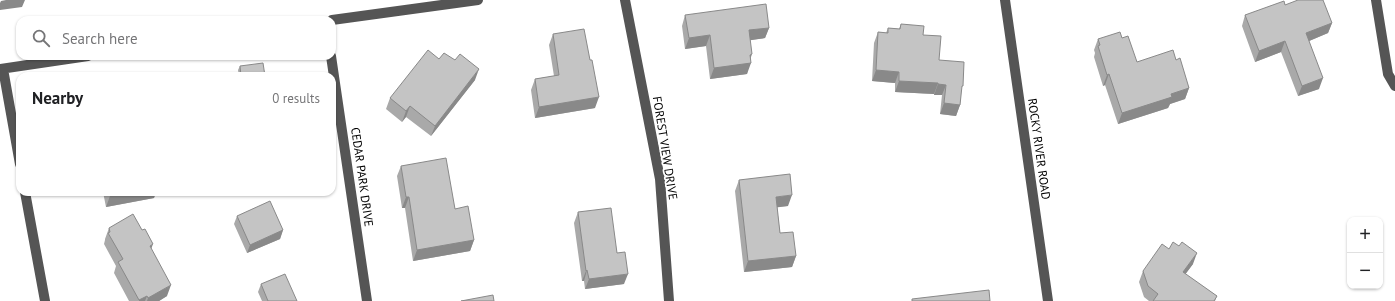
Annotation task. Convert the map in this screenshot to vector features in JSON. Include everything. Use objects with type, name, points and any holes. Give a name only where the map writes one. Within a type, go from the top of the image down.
[{"type":"street","points":[[336,19],[478,0]]},
{"type":"street","name":"FOREST VIEW DRIVE","points":[[625,0],[660,179],[669,301]]},
{"type":"street","name":"ROCKY RIVER ROAD","points":[[1005,0],[1048,301]]},
{"type":"street","points":[[1376,0],[1388,74],[1395,86]]},
{"type":"street","points":[[16,144],[1,69],[61,60]]},
{"type":"street","name":"CEDAR PARK DRIVE","points":[[332,60],[333,72]]},
{"type":"street","name":"CEDAR PARK DRIVE","points":[[336,90],[367,301]]},
{"type":"street","points":[[26,196],[45,301]]},
{"type":"building","points":[[1298,0],[1323,0],[1332,23],[1306,33],[1323,78],[1302,86],[1285,41],[1259,51],[1245,15],[1284,1],[1285,5]]},
{"type":"building","points":[[766,4],[769,28],[749,30],[752,54],[750,55],[751,63],[714,68],[710,35],[689,38],[685,15]]},
{"type":"building","points":[[901,24],[924,26],[923,35],[941,36],[939,60],[964,62],[963,86],[960,105],[944,103],[946,85],[938,83],[899,81],[899,72],[876,70],[878,32],[888,33],[888,28],[900,29]]},
{"type":"building","points":[[584,29],[599,97],[539,107],[535,79],[559,75],[553,34]]},
{"type":"building","points":[[1120,32],[1122,38],[1128,36],[1137,62],[1173,50],[1176,60],[1180,58],[1189,88],[1171,94],[1172,97],[1122,113],[1109,74],[1107,75],[1098,46],[1100,45],[1098,39]]},
{"type":"building","points":[[428,50],[439,59],[444,53],[455,60],[460,54],[479,69],[435,126],[410,106],[406,111],[390,98]]},
{"type":"building","points":[[263,63],[264,72],[241,72],[240,66]]},
{"type":"building","points":[[446,158],[455,209],[468,206],[474,240],[417,250],[409,197],[406,197],[401,166]]},
{"type":"building","points":[[790,174],[792,195],[776,197],[780,233],[793,232],[796,256],[748,261],[739,180]]},
{"type":"building","points":[[270,201],[283,230],[250,245],[237,216]]},
{"type":"building","points":[[611,208],[617,253],[625,252],[628,274],[589,279],[587,270],[586,271],[578,212]]},
{"type":"building","points":[[133,214],[142,230],[145,229],[153,244],[150,246],[171,285],[148,298],[147,296],[139,300],[118,262],[123,259],[108,233],[110,232],[109,228]]},
{"type":"building","points":[[1173,242],[1179,246],[1182,242],[1197,253],[1183,272],[1217,296],[1214,301],[1153,301],[1158,294],[1148,286],[1143,271],[1162,244],[1169,249]]},
{"type":"building","points":[[285,274],[297,301],[268,301],[261,284]]},
{"type":"building","points":[[989,290],[990,301],[912,301],[912,299]]},
{"type":"building","points":[[493,295],[494,301],[461,301]]}]
